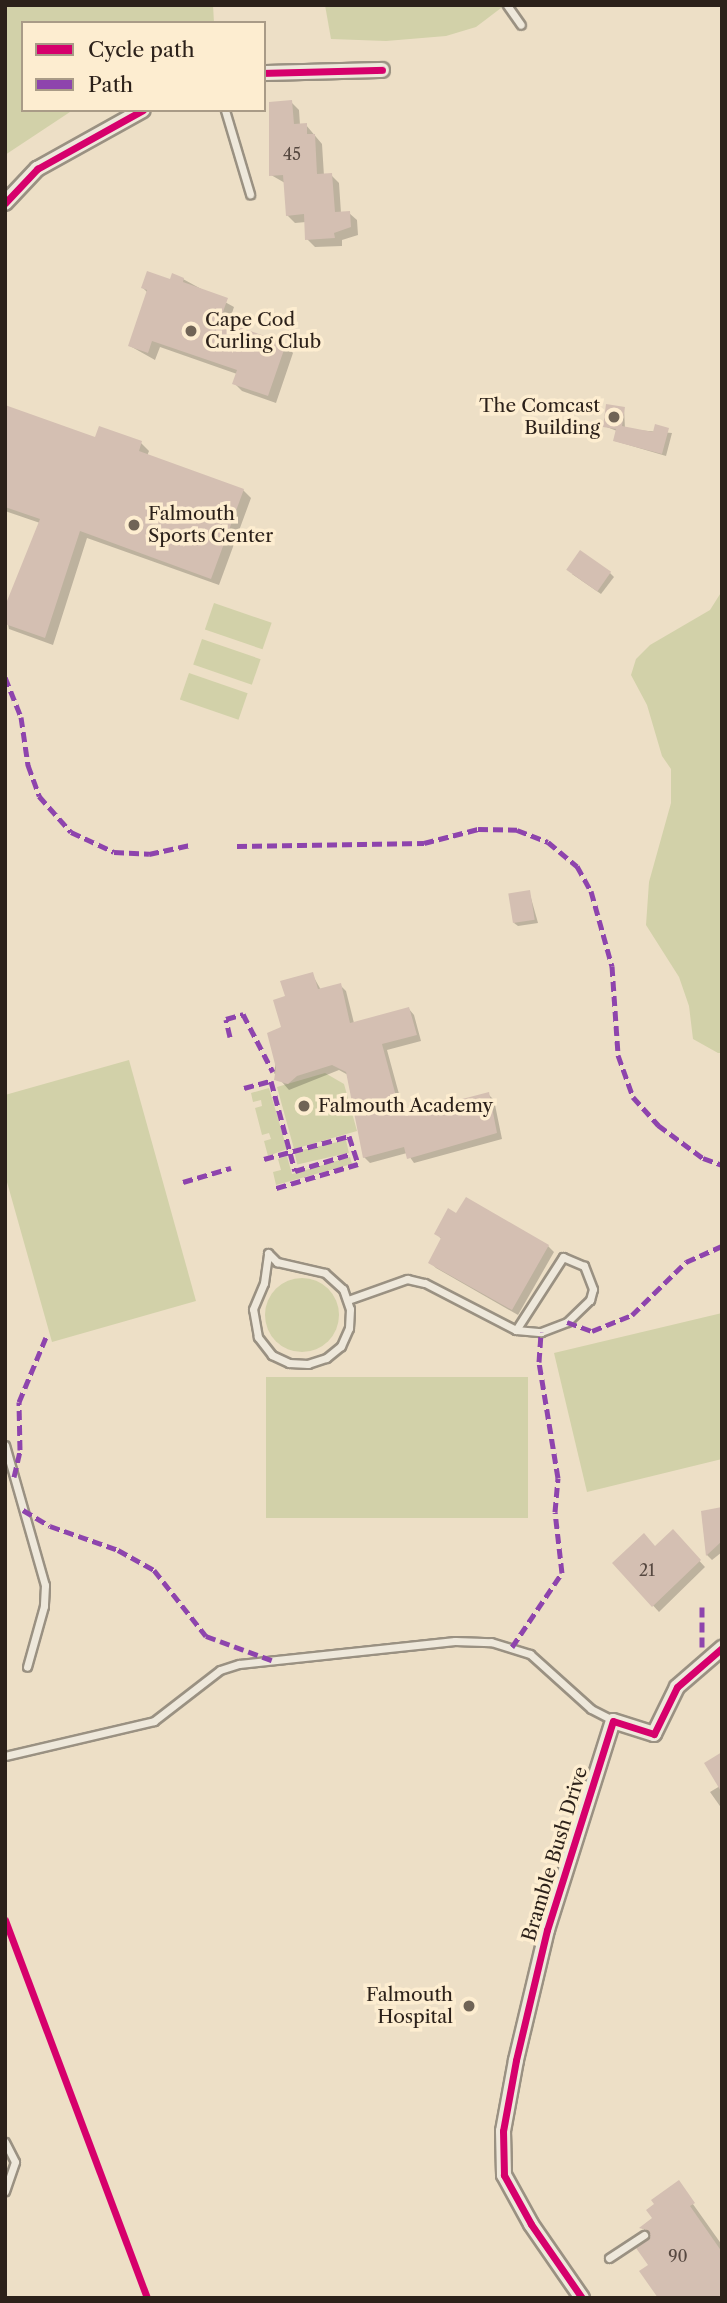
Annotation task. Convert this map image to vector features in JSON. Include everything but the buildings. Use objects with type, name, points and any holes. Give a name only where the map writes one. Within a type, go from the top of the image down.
[{"type":"street","points":[[266,73],[382,70]]},
{"type":"street","points":[[5,202],[37,169],[139,112]]},
{"type":"street","points":[[614,1721],[654,1734],[677,1687],[722,1648]]},
{"type":"street","name":"Bramble Bush Drive","points":[[582,2298],[506,2185],[503,2130],[547,1930],[614,1721]]},
{"type":"lane","points":[[507,5],[521,25]]},
{"type":"lane","points":[[226,112],[250,194]]},
{"type":"lane","points":[[268,1254],[277,1262],[326,1273],[348,1300],[351,1319],[346,1337],[334,1353],[317,1362],[299,1365],[280,1360],[258,1337],[253,1309],[264,1283],[268,1254]]},
{"type":"lane","points":[[348,1300],[407,1279],[425,1283],[516,1330],[541,1332],[577,1314],[593,1289],[584,1266],[564,1256],[516,1330]]},
{"type":"lane","points":[[5,1445],[45,1585],[44,1606],[27,1667]]},
{"type":"lane","points":[[5,1756],[154,1721],[212,1675],[239,1664],[455,1641],[491,1642],[530,1654],[591,1709],[614,1721]]},
{"type":"lane","points":[[5,2142],[15,2162],[5,2191]]},
{"type":"lane","points":[[609,2259],[644,2235]]},
{"type":"green space","points":[[5,5],[213,5],[214,21],[21,21],[21,112],[70,112],[5,155]]},
{"type":"green space","points":[[325,5],[505,5],[476,27],[446,36],[386,41],[331,39]]},
{"type":"green space","points":[[722,591],[722,1053],[718,1053],[693,1039],[689,1006],[679,977],[646,925],[649,882],[671,803],[671,769],[662,756],[647,705],[631,675],[636,659],[650,645],[710,610]]},
{"type":"green space","points":[[214,603],[272,623],[263,649],[205,629]]},
{"type":"green space","points":[[202,639],[261,659],[252,685],[193,665]]},
{"type":"green space","points":[[189,673],[248,693],[239,720],[180,699]]},
{"type":"green space","points":[[129,1060],[196,1301],[52,1342],[5,1175],[5,1095]]},
{"type":"green space","points":[[325,1073],[344,1084],[357,1131],[294,1149],[277,1087]]},
{"type":"green space","points":[[269,1088],[287,1149],[268,1156],[264,1141],[271,1139],[269,1133],[262,1135],[255,1108],[262,1106],[261,1100],[253,1102],[251,1093]]},
{"type":"green space","points":[[346,1140],[349,1153],[297,1165],[294,1152]]},
{"type":"green space","points":[[287,1156],[292,1174],[350,1157],[352,1164],[276,1185],[273,1172],[281,1170],[278,1159]]},
{"type":"green space","points":[[302,1278],[323,1284],[333,1294],[339,1315],[333,1336],[323,1346],[302,1352],[281,1346],[271,1336],[265,1315],[271,1294],[281,1284]]},
{"type":"green space","points":[[722,1313],[722,1459],[587,1492],[554,1353]]},
{"type":"green space","points":[[266,1377],[528,1377],[528,1518],[266,1518]]},
{"type":"marked path","points":[[5,677],[21,717],[28,765],[39,796],[71,832],[114,852],[149,854],[190,845]]},
{"type":"marked path","points":[[237,846],[424,843],[478,829],[517,830],[548,842],[577,866],[591,891],[612,966],[618,1055],[633,1097],[658,1125],[703,1158],[722,1165]]},
{"type":"marked path","points":[[230,1037],[226,1019],[243,1014],[273,1072]]},
{"type":"marked path","points":[[244,1088],[271,1081],[295,1171],[354,1153]]},
{"type":"marked path","points":[[264,1159],[349,1136],[358,1164],[273,1189]]},
{"type":"marked path","points":[[183,1182],[231,1168]]},
{"type":"marked path","points":[[567,1322],[592,1331],[632,1315],[686,1262],[722,1246]]},
{"type":"marked path","points":[[512,1647],[562,1573],[555,1512],[558,1478],[539,1362],[541,1332]]},
{"type":"marked path","points":[[14,1477],[20,1450],[19,1402],[46,1337]]},
{"type":"marked path","points":[[23,1510],[50,1526],[118,1550],[154,1570],[206,1636],[274,1661]]},
{"type":"marked path","points":[[702,1607],[702,1648]]},
{"type":"cycle path","points":[[266,73],[382,70]]},
{"type":"cycle path","points":[[5,203],[37,169],[139,112]]},
{"type":"cycle path","points":[[582,2298],[531,2224],[504,2175],[503,2131],[516,2060],[547,1930],[613,1721],[654,1734],[677,1687],[722,1648]]},
{"type":"cycle path","points":[[5,1920],[147,2298]]},
{"type":"place","name":"Cape Cod Curling Club","points":[[191,331]]},
{"type":"place","name":"The Comcast Building","points":[[614,417]]},
{"type":"place","name":"Falmouth Sports Center","points":[[134,525]]},
{"type":"place","name":"Falmouth Academy","points":[[304,1106]]},
{"type":"place","name":"Falmouth Hospital","points":[[469,2006]]}]
